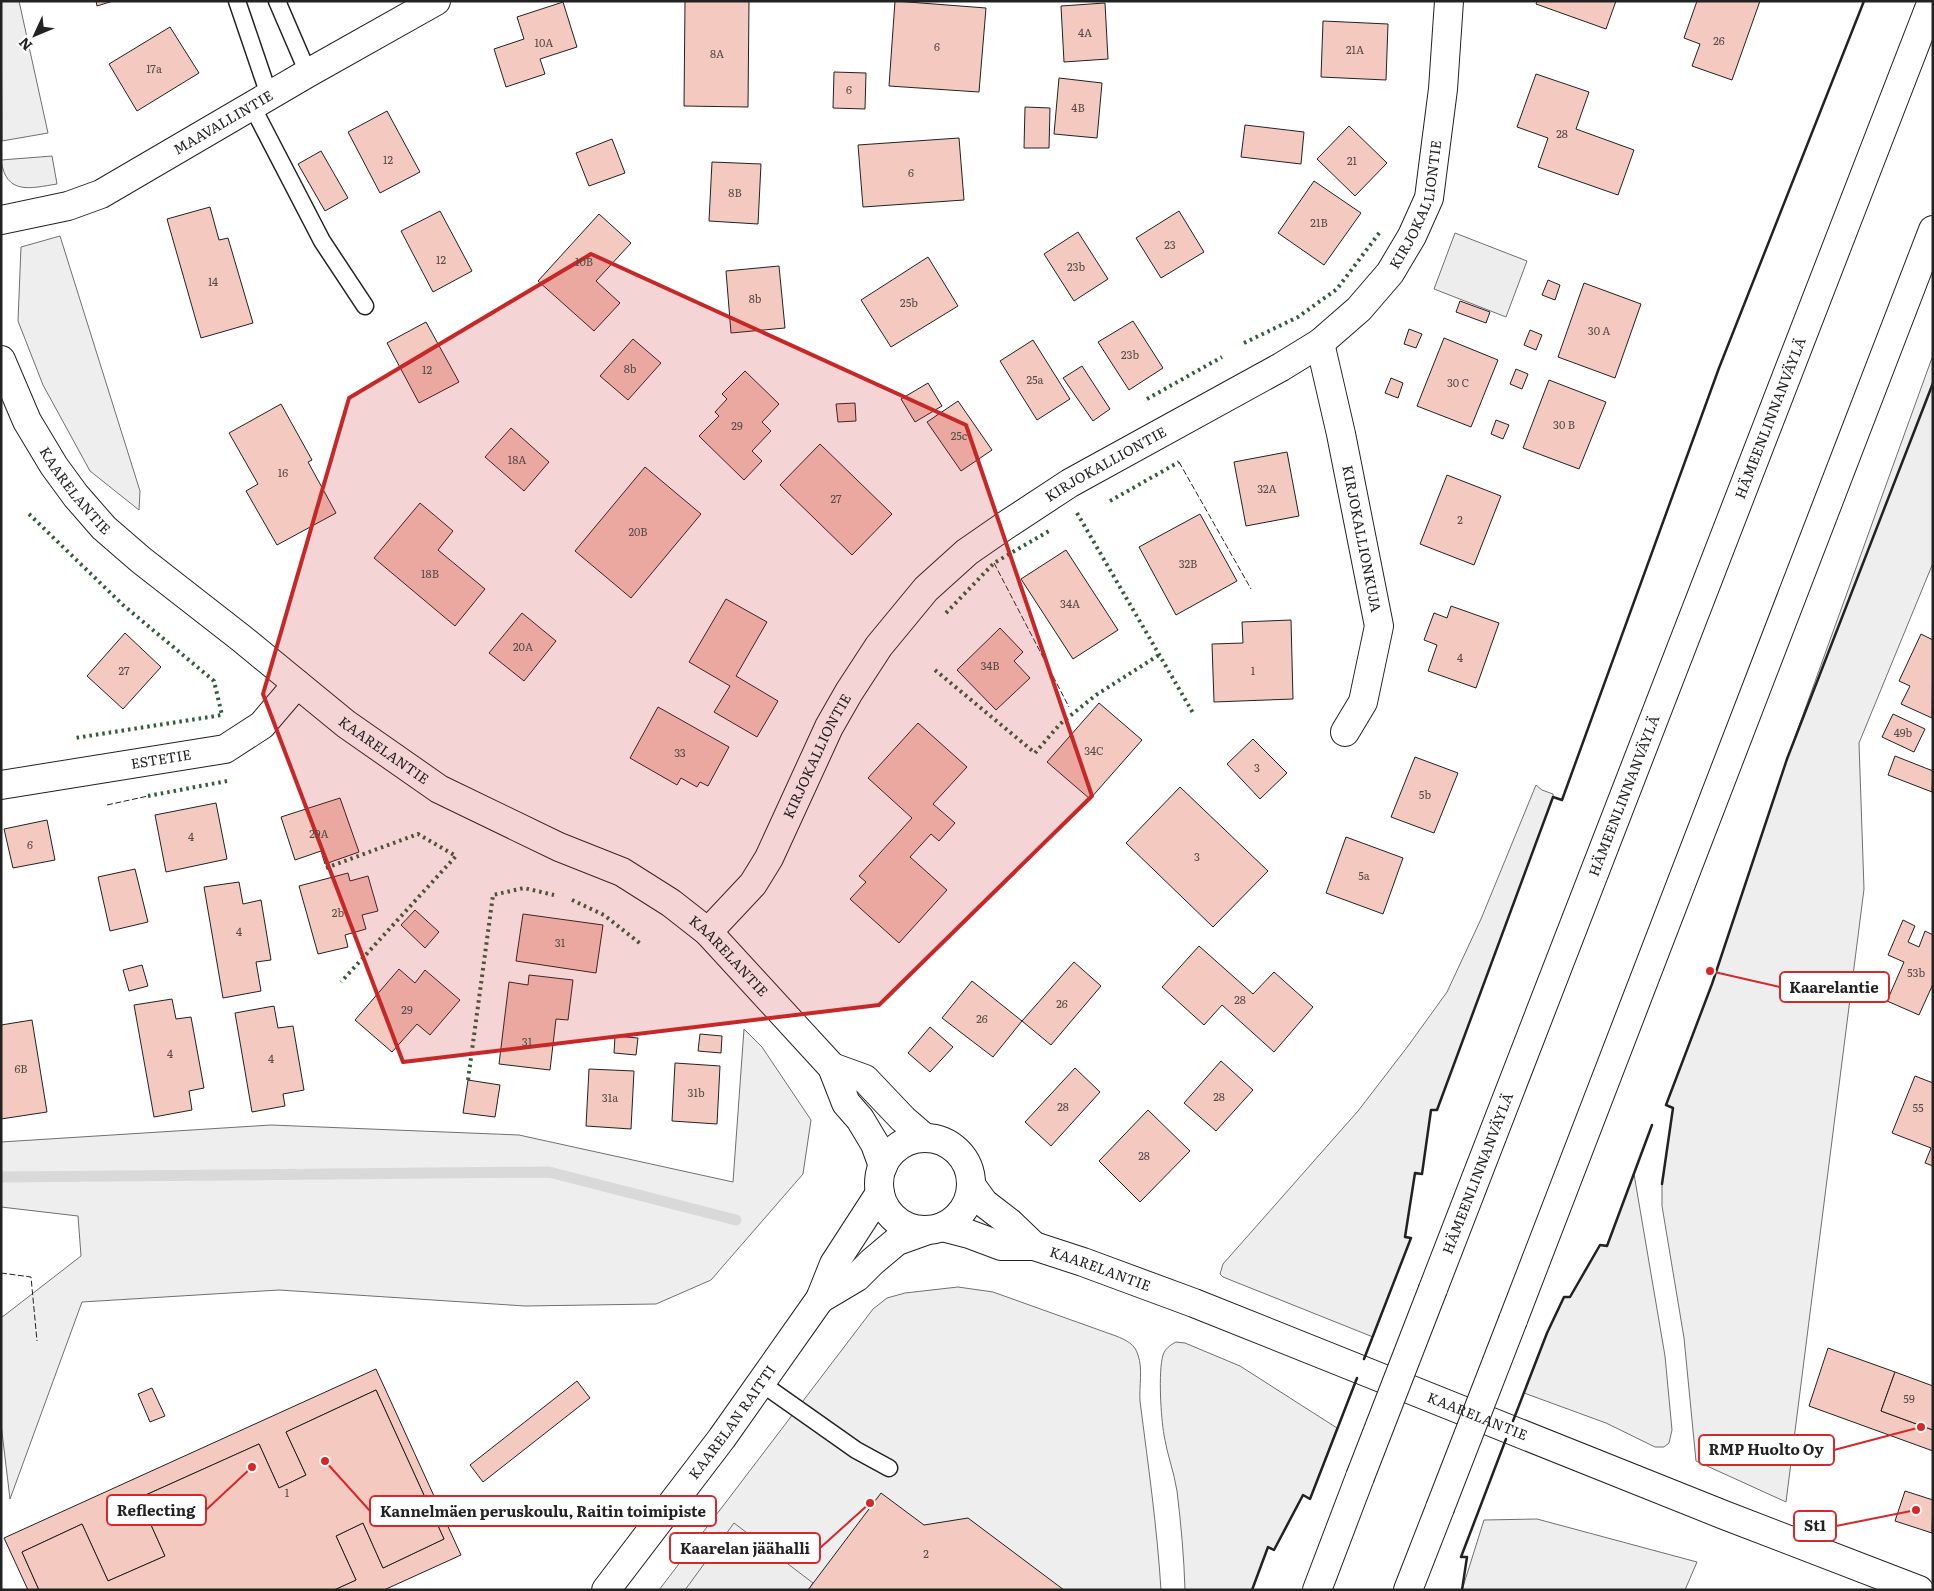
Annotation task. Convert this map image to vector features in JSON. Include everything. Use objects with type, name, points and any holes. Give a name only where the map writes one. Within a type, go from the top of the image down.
[{"type":"main road","name":"KIRJOKALLIONTIE","points":[[708,932],[753,884],[770,858],[829,727],[849,692],[879,646],[926,589],[967,552],[1070,483],[1281,367],[1320,343],[1359,309],[1390,273],[1412,236],[1429,198],[1443,89],[1449,1]]},
{"type":"main road","name":"HÄMEENLINNANVÄYLÄ","points":[[1317,1590],[1932,1]]},
{"type":"main road","name":"MAAVALLINTIE","points":[[1,220],[68,206],[90,199],[434,2]]},
{"type":"main road","points":[[1408,1590],[1933,230]]},
{"type":"main road","name":"KIRJOKALLIONKUJA","points":[[1320,343],[1341,434],[1379,626],[1363,702],[1345,732]]},
{"type":"main road","name":"KAARELANTIE","points":[[1,360],[27,421],[54,466],[104,528],[141,560],[346,724],[438,789],[560,847],[622,872],[671,903],[708,932],[832,1067],[846,1103],[860,1118],[883,1166]]},
{"type":"main road","name":"ESTETIE","points":[[1,785],[225,749],[262,725],[297,684]]},
{"type":"main road","name":"KAARELANTIE","points":[[832,1067],[865,1080],[903,1119],[925,1138]]},
{"type":"main road","points":[[925,1138],[943,1142],[958,1152],[968,1167],[971,1185],[971,1194],[964,1210],[951,1223],[934,1229],[907,1227],[892,1217],[882,1202],[880,1193],[880,1175],[883,1166],[893,1152],[907,1142],[925,1138]]},
{"type":"main road","name":"KAARELANTIE","points":[[971,1185],[984,1202],[1010,1222],[1034,1246]]},
{"type":"main road","name":"KAARELAN RAITTI","points":[[606,1590],[722,1438],[820,1299],[834,1264],[880,1193]]},
{"type":"main road","name":"KAARELANTIE","points":[[934,1229],[969,1234],[1001,1246],[1034,1246],[1083,1262],[1194,1303],[1706,1508],[1919,1590]]},
{"type":"main road","name":"KAARELAN RAITTI","points":[[820,1299],[857,1277],[897,1241],[934,1229]]},
{"type":"lane","points":[[237,1],[260,100],[322,241],[365,306]]},
{"type":"lane","points":[[277,1],[308,73]]},
{"type":"lane","points":[[761,1383],[856,1450],[889,1468]]},
{"type":"highlighted area","points":[[591,254],[966,425],[1092,796],[879,1005],[403,1062],[263,694],[349,398]]},
{"type":"shaded area","points":[[1,1],[19,1],[48,133],[2,141]]},
{"type":"shaded area","points":[[52,156],[57,184],[29,188],[21,187],[8,180],[1,160]]},
{"type":"shaded area","points":[[1455,233],[1527,261],[1506,317],[1434,289]]},
{"type":"shaded area","points":[[60,236],[140,491],[139,510],[90,471],[43,385],[18,321],[21,247]]},
{"type":"shaded area","points":[[1933,355],[1933,563],[1859,743],[1864,889],[1786,1502],[1696,1461],[1684,1338],[1662,1206],[1662,1184],[1673,1108],[1666,1105],[1712,984],[1787,759]]},
{"type":"shaded area","points":[[1536,785],[1542,790],[1553,794],[1553,797],[1437,1110],[1431,1110],[1422,1174],[1415,1174],[1405,1236],[1411,1238],[1373,1337],[1223,1277],[1220,1274],[1223,1264],[1358,1111],[1447,992],[1481,919]]},
{"type":"shaded area","points":[[744,1029],[762,1047],[811,1120],[803,1174],[711,1280],[656,1304],[525,1306],[279,1290],[82,1302],[10,1499],[1,1424],[1,1318],[81,1256],[78,1216],[1,1207],[1,1142],[271,1125],[519,1135],[733,1182]]},
{"type":"shaded area","points":[[1634,1174],[1665,1356],[1672,1430],[1669,1443],[1664,1447],[1655,1447],[1606,1423],[1524,1393],[1547,1333],[1564,1297],[1570,1297],[1600,1245],[1607,1245]]},
{"type":"shaded area","points":[[958,1287],[993,1292],[1116,1336],[1127,1341],[1135,1348],[1140,1366],[1140,1401],[1155,1519],[1161,1590],[659,1590],[873,1309],[887,1298],[905,1293]]},
{"type":"shaded area","points":[[1176,1342],[1185,1343],[1240,1366],[1337,1428],[1310,1499],[1303,1495],[1274,1550],[1268,1548],[1252,1590],[1185,1590],[1177,1491],[1164,1435],[1160,1395],[1163,1355],[1168,1347]]},
{"type":"shaded area","points":[[1537,1519],[1697,1562],[1685,1590],[1462,1590],[1484,1520]]},
{"type":"shaded area","points":[[734,1523],[813,1583],[808,1590],[685,1590]]},
{"type":"building","points":[[96,1],[113,1],[97,6]]},
{"type":"building","points":[[685,1],[749,1],[748,107],[684,106]]},
{"type":"building","points":[[895,1],[986,8],[979,92],[889,86]]},
{"type":"building","points":[[1537,1],[1616,1],[1606,29],[1536,4]]},
{"type":"building","points":[[1697,1],[1760,1],[1732,80],[1692,66],[1700,44],[1684,38]]},
{"type":"building","points":[[563,2],[577,47],[540,59],[545,74],[506,87],[494,49],[524,39],[517,17]]},
{"type":"building","points":[[1105,3],[1108,59],[1064,62],[1061,6]]},
{"type":"building","points":[[1323,21],[1388,24],[1386,80],[1321,77]]},
{"type":"building","points":[[170,27],[199,73],[137,111],[109,64]]},
{"type":"building","points":[[834,72],[866,73],[865,109],[833,108]]},
{"type":"building","points":[[1536,74],[1589,92],[1576,129],[1634,150],[1618,195],[1538,167],[1548,138],[1517,127]]},
{"type":"building","points":[[1059,78],[1102,83],[1097,138],[1054,134]]},
{"type":"building","points":[[1025,107],[1050,108],[1049,148],[1024,148]]},
{"type":"building","points":[[387,111],[420,172],[380,193],[348,132]]},
{"type":"building","points":[[1245,125],[1304,132],[1301,164],[1241,157]]},
{"type":"building","points":[[1349,126],[1387,163],[1355,196],[1317,159]]},
{"type":"building","points":[[959,138],[964,200],[863,207],[858,145]]},
{"type":"building","points":[[612,139],[625,173],[589,186],[576,153]]},
{"type":"building","points":[[321,151],[348,198],[325,211],[298,164]]},
{"type":"building","points":[[712,162],[761,164],[758,224],[709,221]]},
{"type":"building","points":[[1314,181],[1361,213],[1324,265],[1278,233]]},
{"type":"building","points":[[210,207],[219,240],[228,238],[253,323],[201,338],[167,219]]},
{"type":"building","points":[[440,211],[472,271],[433,292],[401,231]]},
{"type":"building","points":[[1179,211],[1204,252],[1161,278],[1136,238]]},
{"type":"building","points":[[599,214],[631,243],[596,281],[620,303],[594,331],[538,281]]},
{"type":"building","points":[[1078,232],[1108,279],[1074,301],[1044,254]]},
{"type":"building","points":[[928,257],[958,306],[891,347],[861,300]]},
{"type":"building","points":[[779,266],[785,328],[731,333],[726,271]]},
{"type":"building","points":[[1548,280],[1560,285],[1555,300],[1542,295]]},
{"type":"building","points":[[1584,283],[1641,304],[1615,378],[1558,357]]},
{"type":"building","points":[[1460,301],[1490,312],[1486,323],[1456,312]]},
{"type":"building","points":[[1133,321],[1163,368],[1129,390],[1098,342]]},
{"type":"building","points":[[426,322],[459,382],[419,403],[387,343]]},
{"type":"building","points":[[1409,329],[1422,334],[1416,348],[1404,344]]},
{"type":"building","points":[[1530,330],[1542,335],[1536,350],[1524,345]]},
{"type":"building","points":[[1444,338],[1498,360],[1471,427],[1417,406]]},
{"type":"building","points":[[633,339],[661,363],[628,400],[600,376]]},
{"type":"building","points":[[1033,340],[1070,399],[1037,420],[1000,361]]},
{"type":"building","points":[[1082,366],[1110,409],[1093,421],[1063,378]]},
{"type":"building","points":[[1516,369],[1528,374],[1522,389],[1510,384]]},
{"type":"building","points":[[745,371],[779,404],[762,422],[771,431],[752,451],[762,461],[744,480],[699,436],[719,416],[715,412],[727,399],[722,394]]},
{"type":"building","points":[[1391,378],[1403,383],[1398,398],[1385,393]]},
{"type":"building","points":[[1549,380],[1606,402],[1579,469],[1523,448]]},
{"type":"building","points":[[928,383],[942,406],[915,422],[901,399]]},
{"type":"building","points":[[958,401],[992,450],[961,471],[927,422]]},
{"type":"building","points":[[855,403],[856,421],[838,422],[836,404]]},
{"type":"building","points":[[281,404],[312,460],[308,462],[336,513],[277,545],[246,491],[258,484],[229,433]]},
{"type":"building","points":[[1496,420],[1509,425],[1503,439],[1491,434]]},
{"type":"building","points":[[511,428],[549,462],[524,491],[485,457]]},
{"type":"building","points":[[820,444],[892,514],[852,555],[780,485]]},
{"type":"building","points":[[1287,452],[1299,516],[1246,526],[1234,462]]},
{"type":"building","points":[[645,467],[701,514],[631,598],[575,551]]},
{"type":"building","points":[[1447,475],[1501,496],[1474,565],[1420,544]]},
{"type":"building","points":[[420,503],[453,531],[438,550],[485,589],[455,626],[374,558]]},
{"type":"building","points":[[1200,514],[1237,581],[1176,615],[1139,547]]},
{"type":"building","points":[[1066,550],[1118,630],[1073,659],[1021,579]]},
{"type":"building","points":[[726,599],[767,622],[736,676],[778,701],[757,737],[714,712],[730,686],[689,662]]},
{"type":"building","points":[[1451,606],[1499,623],[1476,688],[1428,671],[1437,645],[1424,640],[1434,613],[1447,618]]},
{"type":"building","points":[[522,613],[556,641],[524,681],[489,653]]},
{"type":"building","points":[[1291,620],[1293,699],[1214,702],[1212,644],[1243,643],[1242,622]]},
{"type":"building","points":[[1000,628],[1023,652],[1014,661],[1030,678],[996,710],[957,670]]},
{"type":"building","points":[[125,633],[161,667],[123,709],[87,676]]},
{"type":"building","points":[[1921,634],[1933,640],[1932,718],[1901,704],[1910,686],[1899,681]]},
{"type":"building","points":[[1099,703],[1142,740],[1090,799],[1047,762]]},
{"type":"building","points":[[658,707],[729,747],[708,786],[700,782],[697,787],[681,778],[677,785],[630,758]]},
{"type":"building","points":[[1893,714],[1925,729],[1914,752],[1882,737]]},
{"type":"building","points":[[918,723],[967,767],[933,804],[955,823],[939,841],[931,834],[910,857],[947,890],[899,943],[850,899],[866,882],[859,876],[912,818],[868,778]]},
{"type":"building","points":[[1253,739],[1287,773],[1260,799],[1227,764]]},
{"type":"building","points":[[1895,756],[1933,771],[1932,792],[1888,775]]},
{"type":"building","points":[[1415,757],[1458,773],[1434,833],[1391,817]]},
{"type":"building","points":[[1180,787],[1268,871],[1213,927],[1126,843]]},
{"type":"building","points":[[340,798],[359,852],[325,864],[321,851],[295,860],[281,817]]},
{"type":"building","points":[[216,803],[227,859],[166,872],[155,815]]},
{"type":"building","points":[[47,820],[55,860],[13,868],[4,829]]},
{"type":"building","points":[[1346,837],[1403,858],[1383,914],[1326,893]]},
{"type":"building","points":[[135,869],[148,922],[110,931],[98,877]]},
{"type":"building","points":[[348,873],[350,881],[368,876],[378,911],[362,915],[366,929],[345,935],[348,947],[318,954],[299,886]]},
{"type":"building","points":[[239,882],[243,904],[261,900],[271,960],[256,962],[261,991],[223,998],[204,887]]},
{"type":"building","points":[[415,910],[439,932],[425,948],[401,925]]},
{"type":"building","points":[[523,914],[603,925],[596,973],[516,961]]},
{"type":"building","points":[[1903,920],[1915,926],[1908,942],[1919,947],[1925,931],[1933,935],[1933,984],[1919,1015],[1887,1001],[1904,962],[1888,955]]},
{"type":"building","points":[[1199,946],[1253,994],[1274,972],[1313,1007],[1274,1052],[1222,1005],[1204,1025],[1162,987]]},
{"type":"building","points":[[1074,962],[1101,986],[1051,1045],[1022,1021]]},
{"type":"building","points":[[142,965],[148,986],[129,991],[123,970]]},
{"type":"building","points":[[399,969],[415,983],[425,970],[460,1000],[430,1035],[417,1024],[392,1052],[355,1020]]},
{"type":"building","points":[[529,975],[573,980],[568,1020],[556,1019],[550,1070],[499,1064],[509,982],[528,985]]},
{"type":"building","points":[[972,981],[1022,1021],[993,1057],[942,1018]]},
{"type":"building","points":[[172,999],[176,1019],[191,1017],[204,1088],[189,1091],[192,1110],[154,1117],[134,1005]]},
{"type":"building","points":[[274,1006],[278,1028],[293,1026],[304,1090],[283,1094],[285,1106],[252,1112],[235,1013]]},
{"type":"building","points":[[32,1020],[47,1112],[1,1119],[1,1025]]},
{"type":"building","points":[[930,1027],[953,1047],[930,1072],[908,1053]]},
{"type":"building","points":[[700,1034],[722,1036],[721,1053],[698,1051]]},
{"type":"building","points":[[615,1036],[638,1038],[636,1055],[614,1053]]},
{"type":"building","points":[[1221,1061],[1253,1090],[1216,1131],[1184,1103]]},
{"type":"building","points":[[675,1063],[720,1066],[717,1124],[672,1121]]},
{"type":"building","points":[[1075,1068],[1100,1092],[1051,1146],[1025,1122]]},
{"type":"building","points":[[589,1069],[634,1071],[631,1129],[586,1126]]},
{"type":"building","points":[[1915,1076],[1933,1083],[1933,1166],[1925,1163],[1931,1148],[1892,1133]]},
{"type":"building","points":[[468,1080],[500,1085],[495,1117],[463,1113]]},
{"type":"building","points":[[1148,1110],[1190,1151],[1140,1202],[1099,1161]]},
{"type":"building","points":[[1828,1348],[1895,1372],[1881,1411],[1933,1430],[1933,1451],[1809,1406]]},
{"type":"building","points":[[376,1369],[461,1555],[384,1590],[334,1590],[356,1580],[336,1536],[363,1523],[383,1568],[444,1539],[376,1390],[286,1432],[306,1475],[279,1488],[259,1444],[139,1498],[165,1556],[108,1581],[82,1524],[22,1552],[39,1590],[28,1590],[4,1538]]},
{"type":"building","points":[[1895,1372],[1933,1386],[1933,1430],[1881,1411]]},
{"type":"building","points":[[577,1381],[590,1398],[483,1482],[470,1465]]},
{"type":"building","points":[[152,1388],[165,1416],[150,1422],[138,1394]]},
{"type":"building","points":[[376,1390],[444,1539],[383,1568],[363,1523],[336,1536],[356,1580],[334,1590],[39,1590],[22,1552],[82,1524],[108,1581],[165,1556],[139,1498],[259,1444],[279,1488],[306,1475],[286,1432]]},
{"type":"building","points":[[1905,1491],[1933,1500],[1932,1533],[1895,1521]]},
{"type":"building","points":[[881,1493],[924,1525],[968,1518],[1064,1590],[808,1590]]},
{"type":"waterway","points":[[1,1177],[549,1172],[736,1220]]},
{"type":"hedge","points":[[1244,343],[1298,317],[1337,289],[1380,232]]},
{"type":"hedge","points":[[1147,399],[1222,357]]},
{"type":"hedge","points":[[1110,501],[1179,462]]},
{"type":"hedge","points":[[1077,513],[1193,713]]},
{"type":"hedge","points":[[29,514],[123,605],[214,681],[222,715],[75,738]]},
{"type":"hedge","points":[[946,613],[994,563],[1049,531]]},
{"type":"hedge","points":[[935,670],[1035,753],[1060,724],[1096,695],[1159,655]]},
{"type":"hedge","points":[[148,796],[227,781]]},
{"type":"hedge","points":[[326,868],[418,834],[456,856],[341,982]]},
{"type":"hedge","points":[[468,1080],[493,895],[524,888],[554,895]]},
{"type":"hedge","points":[[572,900],[604,915],[642,945]]},
{"type":"fence","points":[[1179,462],[1251,589]]},
{"type":"fence","points":[[994,563],[1069,707]]},
{"type":"fence","points":[[107,805],[148,796]]},
{"type":"fence","points":[[1,1273],[31,1277],[37,1341]]},
{"type":"wall","points":[[1364,1359],[1411,1238],[1405,1237],[1415,1173],[1422,1174],[1431,1110],[1437,1110],[1553,797],[1562,800],[1719,368],[1864,1]]},
{"type":"wall","points":[[1662,1184],[1673,1108],[1666,1105],[1712,984],[1787,759],[1933,383]]},
{"type":"wall","points":[[1513,1421],[1547,1333],[1564,1297],[1570,1297],[1600,1245],[1607,1246],[1652,1125]]},
{"type":"wall","points":[[1252,1590],[1268,1547],[1274,1550],[1303,1495],[1310,1499],[1357,1378]]},
{"type":"wall","points":[[1462,1590],[1467,1557],[1461,1557],[1506,1439]]},
{"type":"place","name":"Kaarelantie","points":[[1710,971]]},
{"type":"place","name":"RMP Huolto Oy","points":[[1921,1427]]},
{"type":"place","name":"Kannelmäen peruskoulu, Raitin toimipiste","points":[[325,1461]]},
{"type":"place","name":"Reflecting","points":[[252,1467]]},
{"type":"place","name":"Kaarelan jäähalli","points":[[870,1503]]},
{"type":"place","name":"St1","points":[[1916,1510]]}]
